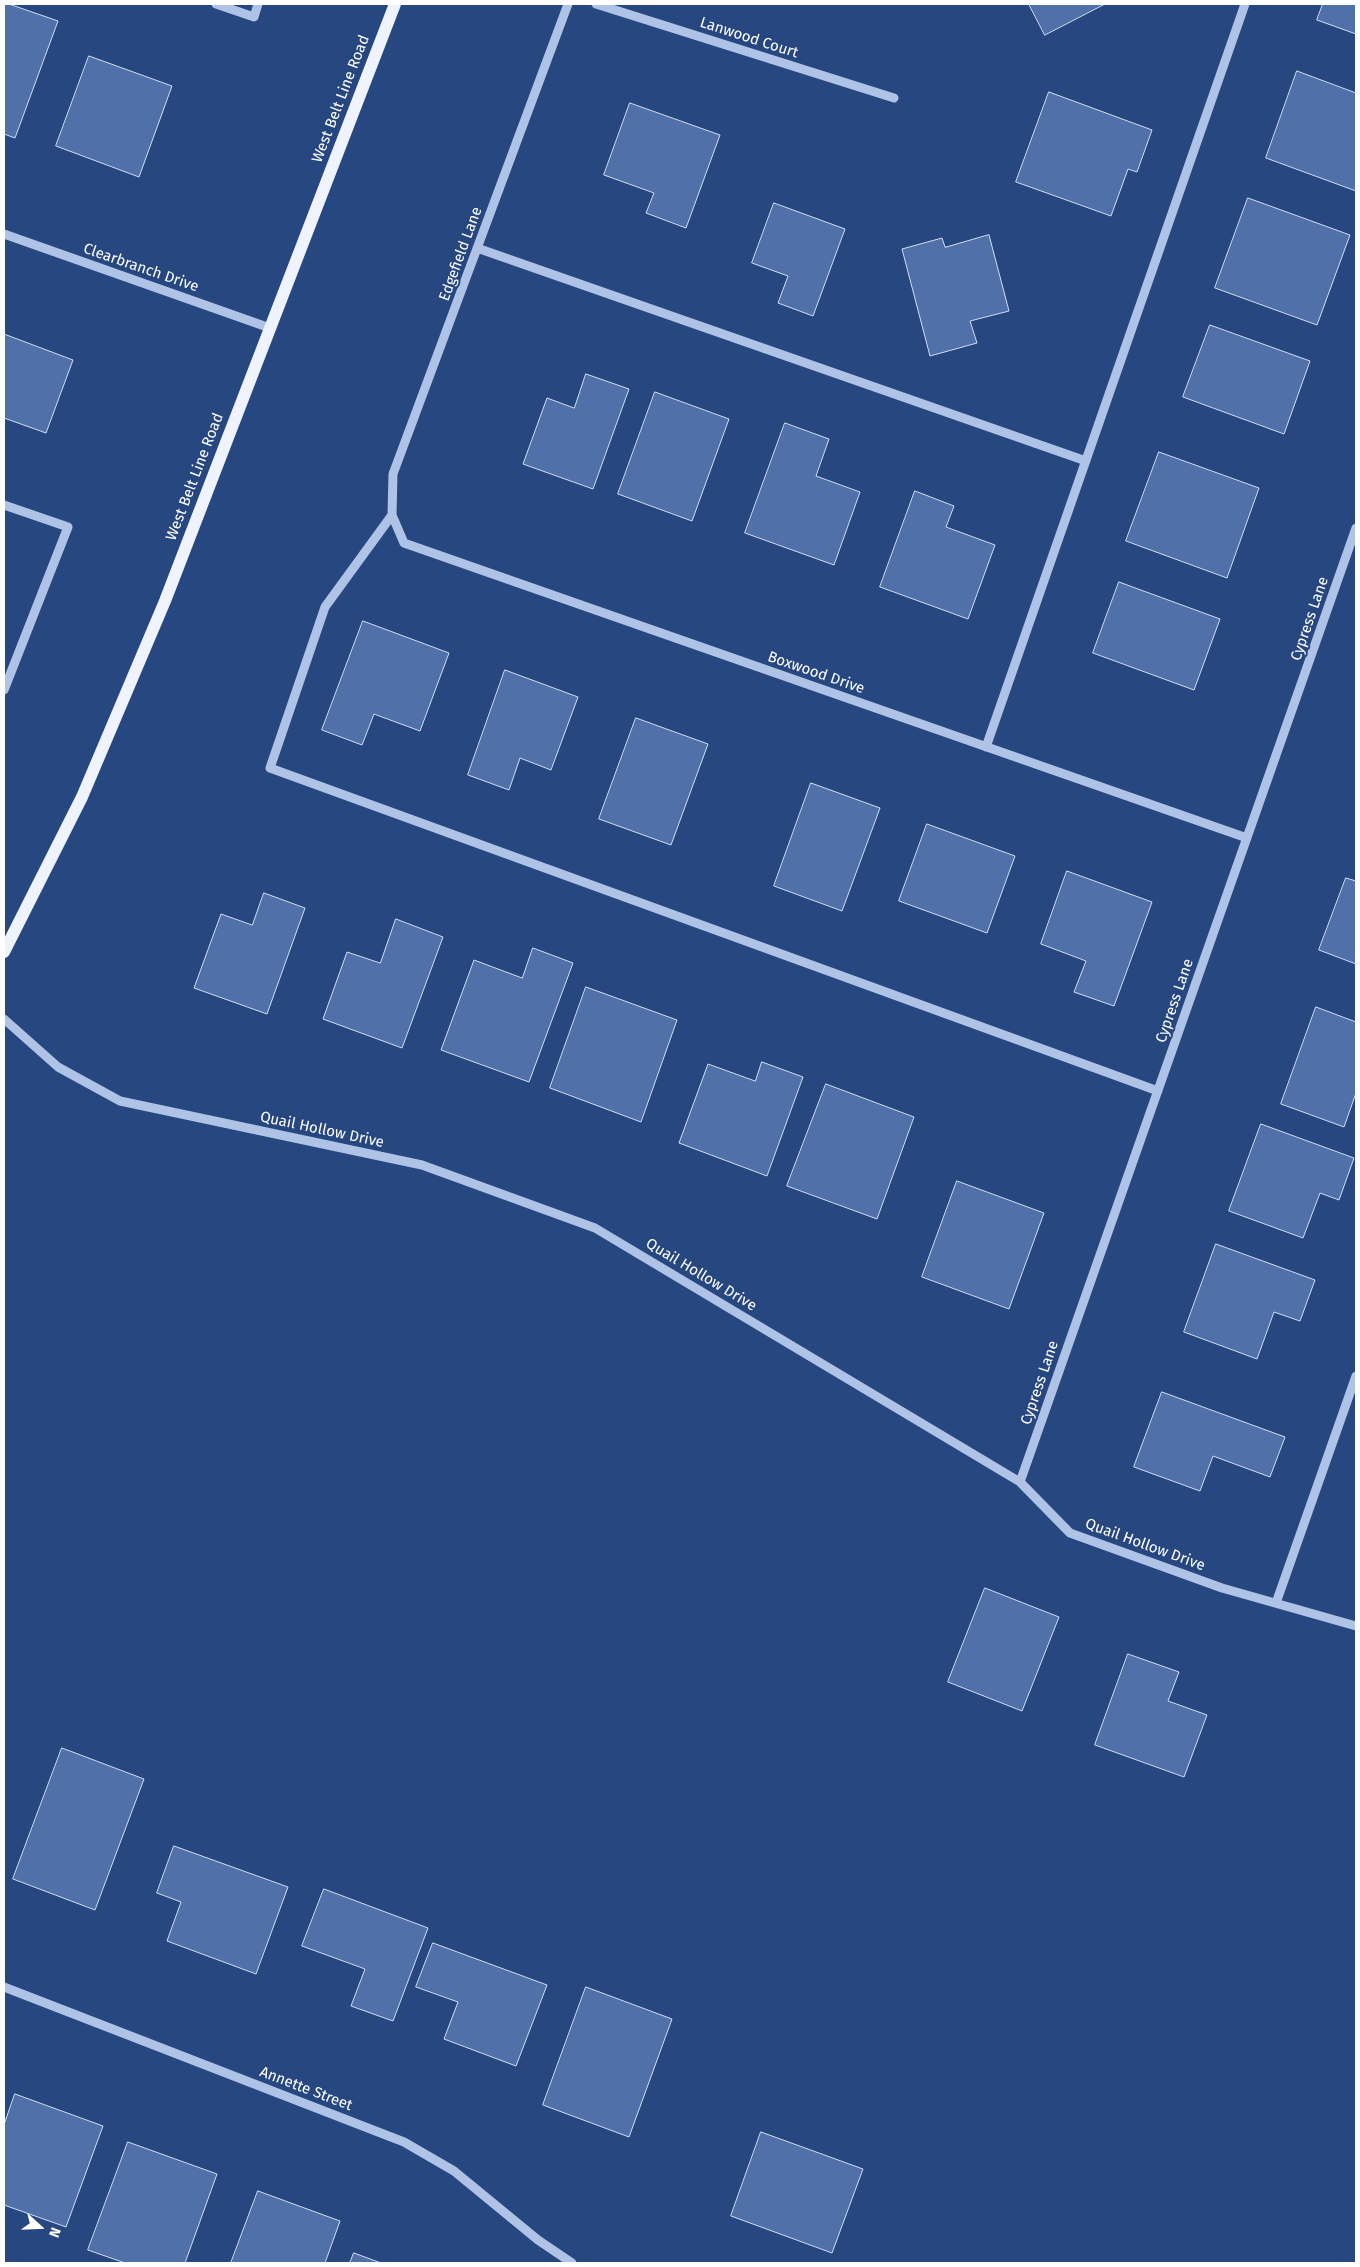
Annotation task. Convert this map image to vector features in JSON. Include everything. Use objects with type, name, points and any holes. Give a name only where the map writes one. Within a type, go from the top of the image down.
[{"type":"main road","name":"West Belt Line Road","points":[[4,952],[82,797],[166,601],[395,4]]},
{"type":"street","points":[[216,4],[254,17],[258,4]]},
{"type":"street","name":"Edgefield Lane","points":[[392,516],[393,474],[568,4]]},
{"type":"street","name":"Lanwood Court","points":[[596,4],[894,98]]},
{"type":"street","points":[[986,747],[1245,4]]},
{"type":"street","name":"Clearbranch Drive","points":[[4,234],[270,328]]},
{"type":"street","points":[[478,248],[1086,460]]},
{"type":"street","points":[[4,505],[68,528],[4,690]]},
{"type":"street","points":[[392,516],[325,606],[270,768],[1158,1091]]},
{"type":"street","name":"Boxwood Drive","points":[[392,516],[404,543],[1247,838]]},
{"type":"street","name":"Cypress Lane","points":[[1020,1482],[1356,528]]},
{"type":"street","name":"Quail Hollow Drive","points":[[4,1019],[58,1067],[120,1101],[422,1165],[595,1228],[1020,1482],[1070,1532],[1222,1588],[1356,1626]]},
{"type":"street","points":[[1276,1603],[1356,1376]]},
{"type":"street","name":"Annette Street","points":[[4,1986],[404,2142],[454,2171],[538,2240],[572,2263]]},
{"type":"building","points":[[4,4],[9,4],[58,21],[15,138],[4,134]]},
{"type":"building","points":[[1029,4],[1105,4],[1045,35]]},
{"type":"building","points":[[1323,4],[1356,4],[1356,34],[1317,20]]},
{"type":"building","points":[[89,56],[172,86],[139,177],[56,146]]},
{"type":"building","points":[[1297,71],[1356,93],[1356,191],[1266,158]]},
{"type":"building","points":[[1049,92],[1152,130],[1137,172],[1128,169],[1111,216],[1016,182]]},
{"type":"building","points":[[630,103],[720,135],[686,228],[646,213],[654,193],[604,175]]},
{"type":"building","points":[[1248,198],[1350,235],[1317,325],[1215,288]]},
{"type":"building","points":[[774,203],[845,229],[813,316],[778,303],[788,276],[752,263]]},
{"type":"building","points":[[989,235],[1009,311],[970,321],[977,343],[930,356],[902,249],[942,238],[945,247]]},
{"type":"building","points":[[1210,325],[1310,361],[1284,434],[1183,397]]},
{"type":"building","points":[[4,334],[73,360],[46,433],[4,418]]},
{"type":"building","points":[[586,374],[629,389],[593,489],[523,464],[547,398],[574,408]]},
{"type":"building","points":[[655,392],[729,419],[692,521],[618,494]]},
{"type":"building","points":[[785,423],[829,439],[816,476],[860,492],[834,565],[745,533]]},
{"type":"building","points":[[1159,452],[1259,488],[1227,578],[1126,541]]},
{"type":"building","points":[[915,491],[954,506],[946,527],[995,545],[968,619],[880,587]]},
{"type":"building","points":[[1119,582],[1220,619],[1194,690],[1093,653]]},
{"type":"building","points":[[363,621],[449,653],[420,731],[374,714],[362,745],[322,730]]},
{"type":"building","points":[[505,670],[578,697],[551,770],[520,758],[509,790],[468,775]]},
{"type":"building","points":[[636,718],[708,744],[671,845],[599,819]]},
{"type":"building","points":[[811,783],[880,808],[842,911],[774,886]]},
{"type":"building","points":[[927,824],[1015,856],[987,933],[899,901]]},
{"type":"building","points":[[1067,871],[1152,902],[1114,1006],[1074,992],[1086,961],[1041,944]]},
{"type":"building","points":[[1346,878],[1356,881],[1356,964],[1319,950]]},
{"type":"building","points":[[264,893],[305,908],[267,1014],[194,988],[221,914],[252,925]]},
{"type":"building","points":[[396,919],[443,937],[402,1048],[323,1019],[347,952],[380,963]]},
{"type":"building","points":[[533,948],[573,963],[529,1082],[441,1050],[474,960],[522,978]]},
{"type":"building","points":[[586,987],[677,1020],[641,1122],[550,1088]]},
{"type":"building","points":[[1316,1007],[1356,1022],[1356,1093],[1344,1127],[1281,1104]]},
{"type":"building","points":[[762,1062],[803,1077],[767,1176],[679,1143],[708,1064],[755,1081]]},
{"type":"building","points":[[826,1084],[914,1117],[877,1219],[787,1186]]},
{"type":"building","points":[[1261,1124],[1354,1158],[1339,1200],[1320,1193],[1303,1238],[1229,1211]]},
{"type":"building","points":[[957,1181],[1044,1213],[1009,1309],[922,1277]]},
{"type":"building","points":[[1216,1244],[1315,1280],[1300,1321],[1274,1312],[1257,1359],[1184,1332]]},
{"type":"building","points":[[1162,1392],[1285,1437],[1270,1477],[1213,1456],[1200,1491],[1134,1467]]},
{"type":"building","points":[[985,1588],[1059,1617],[1022,1711],[948,1682]]},
{"type":"building","points":[[1128,1654],[1179,1672],[1168,1701],[1207,1715],[1184,1777],[1095,1745]]},
{"type":"building","points":[[62,1748],[144,1779],[95,1910],[13,1879]]},
{"type":"building","points":[[174,1846],[288,1887],[256,1974],[167,1941],[181,1902],[157,1893]]},
{"type":"building","points":[[324,1889],[428,1928],[393,2021],[351,2006],[365,1969],[302,1946]]},
{"type":"building","points":[[433,1943],[547,1985],[516,2066],[444,2039],[458,2002],[416,1987]]},
{"type":"building","points":[[586,1987],[672,2019],[629,2137],[543,2105]]},
{"type":"building","points":[[15,2094],[103,2126],[66,2227],[4,2205],[4,2125]]},
{"type":"building","points":[[761,2132],[863,2169],[832,2253],[731,2216]]},
{"type":"building","points":[[128,2142],[217,2174],[185,2263],[125,2263],[88,2250]]},
{"type":"building","points":[[258,2191],[340,2221],[325,2263],[231,2263]]},
{"type":"building","points":[[354,2253],[381,2263],[350,2263]]}]
